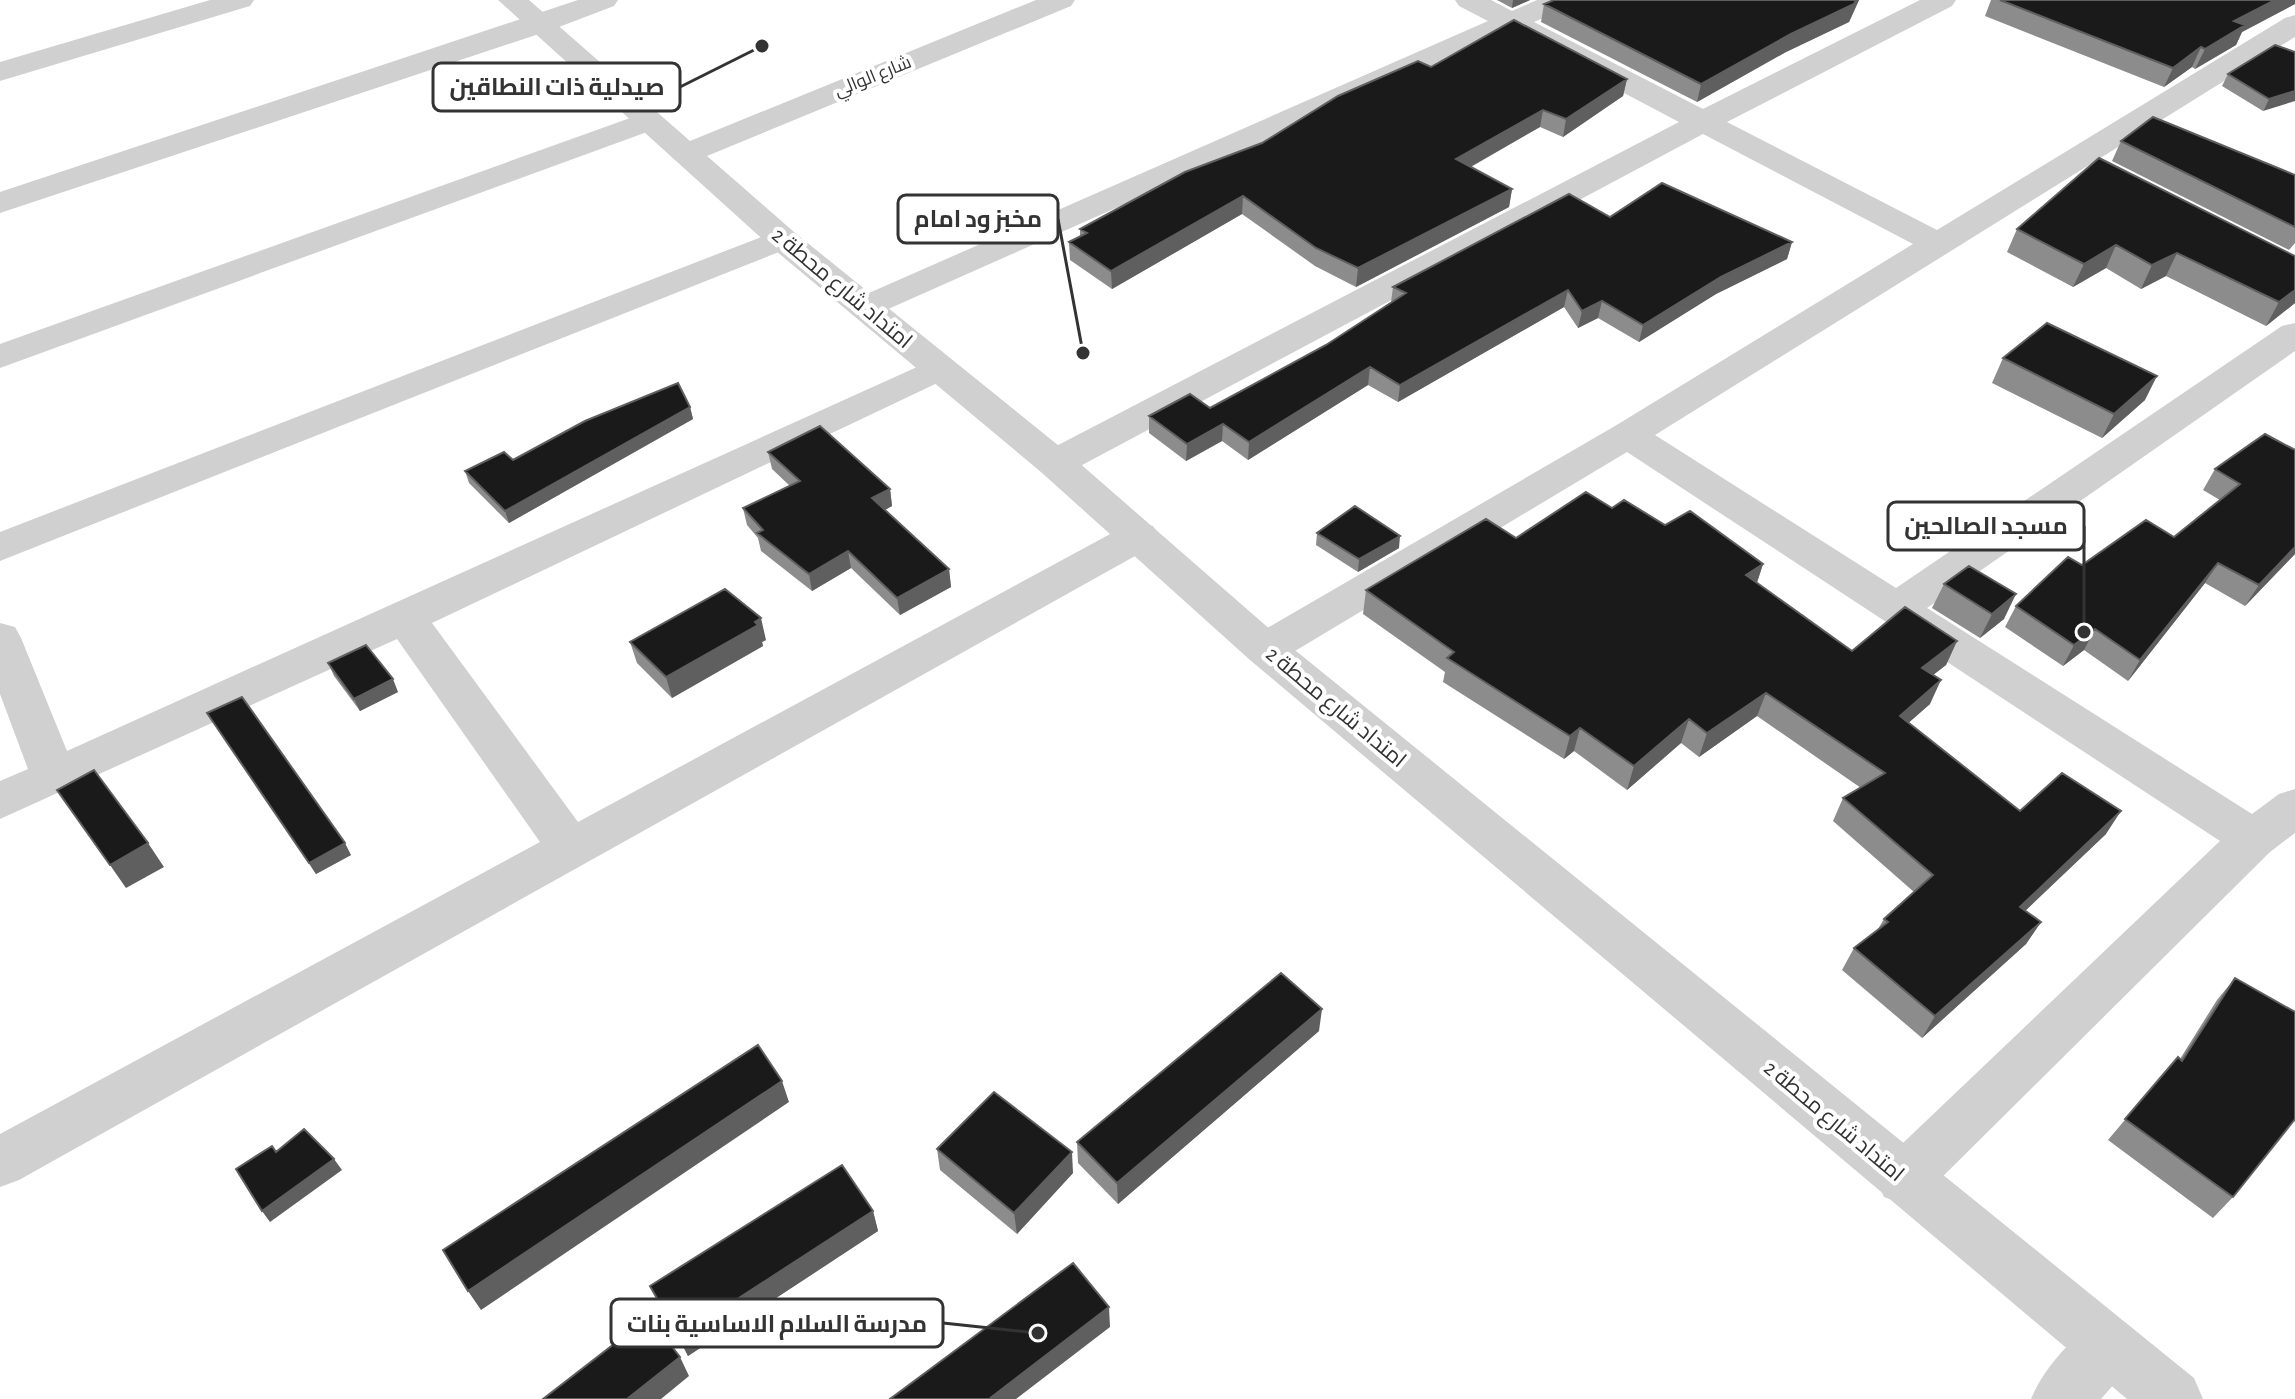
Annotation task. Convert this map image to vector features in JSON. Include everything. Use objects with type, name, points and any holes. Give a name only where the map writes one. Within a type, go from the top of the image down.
[{"type":"street","points":[[0,72],[240,0]]},
{"type":"street","points":[[0,203],[526,12],[604,0]]},
{"type":"street","name":"شارع الوالي","points":[[666,138],[1010,0]]},
{"type":"street","name":"شارع الوالي","points":[[666,138],[1061,0]]},
{"type":"street","points":[[1469,0],[1936,243]]},
{"type":"street","points":[[865,307],[1561,0]]},
{"type":"street","points":[[1055,463],[1702,122],[1942,0]]},
{"type":"street","name":"امتداد شارع محطة 2","points":[[526,12],[782,239],[1055,463],[1265,649],[2173,1399]]},
{"type":"street","points":[[1265,649],[1628,435],[1936,243],[2089,165],[2295,24]]},
{"type":"street","points":[[0,357],[666,138]]},
{"type":"street","points":[[0,547],[782,239]]},
{"type":"street","points":[[1897,608],[2295,334]]},
{"type":"street","points":[[0,801],[405,618],[937,369]]},
{"type":"street","points":[[1628,435],[2253,839]]},
{"type":"street","points":[[0,1162],[1139,536]]},
{"type":"street","points":[[405,618],[572,850]]},
{"type":"street","points":[[0,638],[54,777]]},
{"type":"street","points":[[1903,1179],[2253,839],[2295,807]]},
{"type":"street","points":[[2061,1399],[2109,1346]]},
{"type":"building","points":[[1554,0],[1856,0],[1854,4],[1791,34],[1701,84],[1544,4]]},
{"type":"building","points":[[2000,0],[2275,0],[2234,21],[2245,25],[2205,49],[2201,47],[2173,68]]},
{"type":"building","points":[[1514,20],[1627,79],[1566,119],[1543,110],[1456,159],[1512,189],[1358,268],[1316,248],[1243,196],[1111,271],[1069,242],[1087,233],[1080,229],[1185,172],[1262,143],[1338,96],[1418,61],[1431,67]]},
{"type":"building","points":[[2275,45],[2295,52],[2295,91],[2269,99],[2228,74]]},
{"type":"building","points":[[2153,117],[2295,175],[2295,227],[2121,141]]},
{"type":"building","points":[[2099,158],[2295,256],[2295,290],[2279,302],[2177,253],[2152,265],[2116,245],[2084,264],[2017,229]]},
{"type":"building","points":[[1662,183],[1792,242],[1721,277],[1643,325],[1602,301],[1582,311],[1568,290],[1400,385],[1370,367],[1249,442],[1223,424],[1187,444],[1149,416],[1190,394],[1210,408],[1326,345],[1406,293],[1393,287],[1569,194],[1610,217]]},
{"type":"building","points":[[2047,323],[2157,376],[2114,414],[2003,358]]},
{"type":"building","points":[[678,383],[690,407],[505,511],[465,471],[504,452],[513,460],[585,421]]},
{"type":"building","points":[[820,426],[890,489],[872,498],[949,569],[897,598],[848,551],[809,574],[757,533],[763,530],[743,508],[800,481],[768,452]]},
{"type":"building","points":[[2265,434],[2295,450],[2295,547],[2259,585],[2218,563],[2140,660],[2095,629],[2074,645],[2016,606],[2068,557],[2082,565],[2146,520],[2174,537],[2240,484],[2215,469]]},
{"type":"building","points":[[1586,492],[1612,508],[1624,500],[1665,525],[1690,511],[1763,564],[1746,575],[1852,651],[1905,607],[1957,641],[1922,668],[1941,680],[1900,716],[2020,811],[2062,773],[2121,811],[2020,907],[2041,922],[1935,1016],[1854,948],[1888,922],[1884,919],[1933,875],[1843,798],[1885,773],[1766,693],[1707,733],[1689,719],[1634,766],[1580,728],[1570,736],[1447,658],[1454,652],[1366,590],[1486,519],[1516,538]]},
{"type":"building","points":[[1355,506],[1400,536],[1359,559],[1317,533]]},
{"type":"building","points":[[1969,566],[2016,594],[1992,614],[1944,584]]},
{"type":"building","points":[[725,589],[761,618],[755,622],[758,625],[666,677],[630,642]]},
{"type":"building","points":[[366,645],[393,679],[354,699],[328,663]]},
{"type":"building","points":[[242,697],[345,843],[309,863],[207,713]]},
{"type":"building","points":[[94,770],[148,843],[110,865],[57,790]]},
{"type":"building","points":[[1281,973],[1322,1009],[1117,1183],[1077,1142]]},
{"type":"building","points":[[2235,978],[2295,1012],[2295,1119],[2233,1197],[2125,1119],[2178,1057],[2182,1061]]},
{"type":"building","points":[[758,1045],[782,1081],[468,1291],[443,1250]]},
{"type":"building","points":[[994,1092],[1072,1152],[1014,1213],[937,1149]]},
{"type":"building","points":[[304,1129],[334,1159],[262,1211],[236,1169],[272,1146],[276,1152]]},
{"type":"building","points":[[842,1165],[873,1211],[679,1337],[650,1286]]},
{"type":"building","points":[[1073,1263],[1109,1307],[989,1399],[890,1399]]},
{"type":"building","points":[[649,1317],[680,1357],[627,1399],[543,1399]]},
{"type":"place","name":"صيدلية ذات النطاقين","points":[[762,46]]},
{"type":"place","name":"مخبز ود امام","points":[[1083,353]]},
{"type":"place","name":"مسجد الصالحين","points":[[2084,632]]},
{"type":"place","name":"مدرسة السلام الاساسية بنات","points":[[1038,1333]]}]
